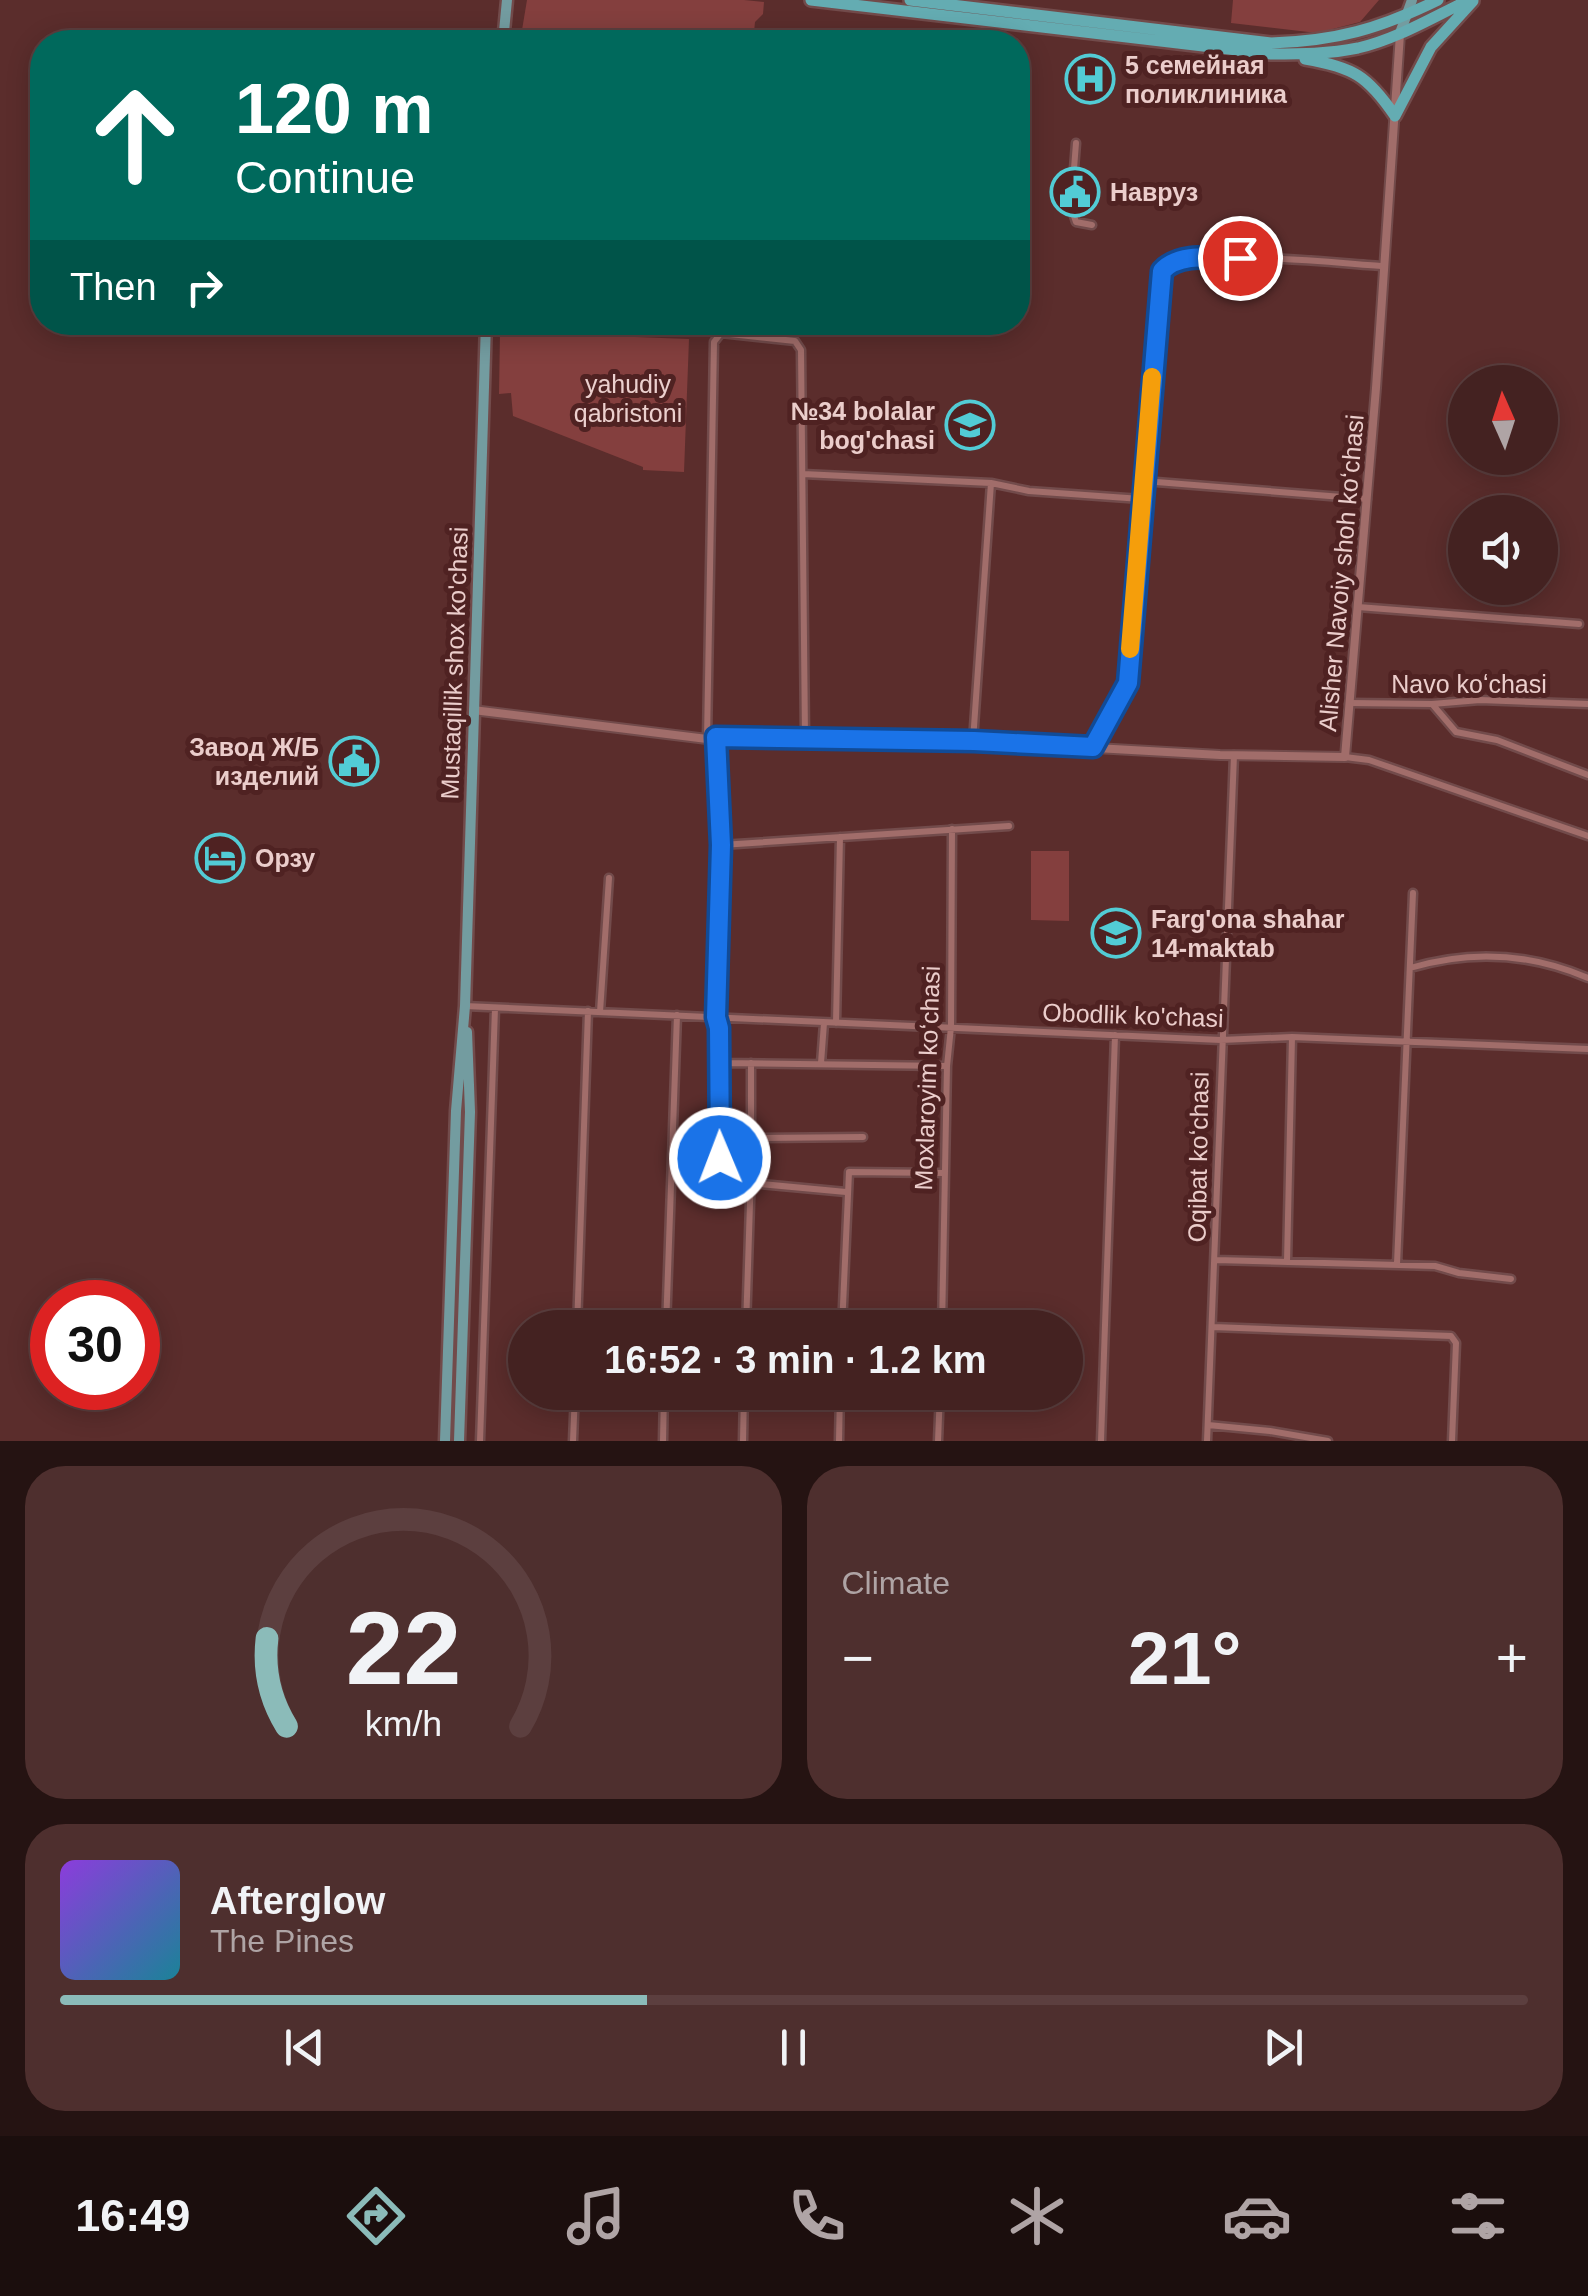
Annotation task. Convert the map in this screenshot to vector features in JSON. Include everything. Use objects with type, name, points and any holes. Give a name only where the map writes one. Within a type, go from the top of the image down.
[{"type":"highway","points":[[811,0],[1328,63],[1370,82],[1395,116],[1430,47],[1472,0]]},
{"type":"highway","points":[[910,0],[1271,43],[1321,41],[1358,33],[1403,18],[1438,0]]},
{"type":"highway","points":[[1271,54],[1324,54],[1360,47],[1472,0]]},
{"type":"main road","points":[[504,30],[507,0]]},
{"type":"main road","name":"Alisher Navoiy shoh koʻchasi","points":[[1400,32],[1408,0]]},
{"type":"main road","name":"Mustaqillik shox ko'chasi","points":[[445,1441],[456,1111],[465,1006],[486,335]]},
{"type":"main road","name":"Mustaqillik shox ko'chasi","points":[[459,1441],[470,1112],[465,1006]]},
{"type":"street","name":"Alisher Navoiy shoh koʻchasi","points":[[472,710],[712,738],[974,741],[1346,757],[1400,32]]},
{"type":"street","points":[[1076,143],[1071,207],[1076,222],[1092,225]]},
{"type":"street","points":[[1093,747],[1128,683],[1162,271],[1169,263],[1222,258],[1384,266]]},
{"type":"street","points":[[718,335],[712,738],[721,845],[716,1017],[720,1158],[750,1172]]},
{"type":"street","points":[[737,335],[799,345],[805,737]]},
{"type":"street","points":[[803,474],[991,483],[1028,491],[1142,499]]},
{"type":"street","points":[[1144,481],[1368,499]]},
{"type":"street","points":[[974,741],[991,483]]},
{"type":"street","points":[[1358,608],[1579,624]]},
{"type":"street","name":"Navo koʻchasi","points":[[1350,703],[1480,700],[1588,704]]},
{"type":"street","points":[[1432,704],[1456,732],[1497,740],[1588,775]]},
{"type":"street","name":"Oqibat koʻchasi","points":[[1208,1441],[1234,754]]},
{"type":"street","points":[[1346,757],[1369,760],[1588,836]]},
{"type":"street","points":[[721,845],[1009,826]]},
{"type":"street","name":"Moxlaroyim koʻchasi","points":[[942,1310],[951,1027],[952,829]]},
{"type":"street","points":[[836,1023],[840,838]]},
{"type":"street","points":[[600,1012],[609,878]]},
{"type":"street","points":[[1397,1264],[1413,893]]},
{"type":"street","points":[[1410,968],[1437,960],[1498,954],[1564,968],[1588,978]]},
{"type":"street","name":"Obodlik ko'chasi","points":[[465,1006],[1221,1040],[1292,1036],[1588,1049]]},
{"type":"street","points":[[480,1441],[495,1008]]},
{"type":"street","points":[[577,1310],[588,1012]]},
{"type":"street","points":[[667,1310],[677,1015]]},
{"type":"street","points":[[821,1063],[824,1023]]},
{"type":"street","points":[[1102,1441],[1115,1035]]},
{"type":"street","points":[[1286,1262],[1292,1036]]},
{"type":"street","points":[[720,1063],[947,1066]]},
{"type":"street","points":[[746,1310],[752,1063]]},
{"type":"street","points":[[751,1138],[864,1138]]},
{"type":"street","points":[[843,1310],[846,1192],[852,1170],[944,1174]]},
{"type":"street","points":[[750,1184],[846,1192]]},
{"type":"street","points":[[1216,1260],[1435,1266],[1511,1279]]},
{"type":"street","points":[[1213,1327],[1451,1336],[1456,1343],[1452,1441]]},
{"type":"street","points":[[574,1441],[575,1410]]},
{"type":"street","points":[[663,1441],[664,1410]]},
{"type":"street","points":[[743,1441],[744,1410]]},
{"type":"street","points":[[839,1441],[840,1410]]},
{"type":"street","points":[[938,1441],[939,1410]]},
{"type":"street","points":[[1208,1425],[1328,1441]]},
{"type":"green space","points":[[527,0],[764,2],[763,14],[755,22],[754,30],[522,30]]},
{"type":"green space","points":[[1233,0],[1379,0],[1360,22],[1317,33],[1231,23]]},
{"type":"green space","name":"yahudiy qabristoni","points":[[500,335],[689,339],[684,472],[643,470],[513,416],[511,393],[499,394]]},
{"type":"green space","points":[[1031,851],[1069,851],[1069,921],[1031,920]]},
{"type":"slow traffic","points":[[1130,649],[1152,377]]},
{"type":"place","name":"5 семейная поликлиника","points":[[1090,79]]},
{"type":"place","name":"Навруз","points":[[1075,192]]},
{"type":"place","name":"№34 bolalar bog'chasi","points":[[970,425]]},
{"type":"place","name":"Завод Ж/Б изделий","points":[[354,761]]},
{"type":"place","name":"Орзу","points":[[220,858]]},
{"type":"place","name":"Farg'ona shahar 14-maktab","points":[[1116,933]]},
{"type":"route","points":[[720,1158],[716,1017],[721,845],[716,737],[1093,747],[1128,683],[1162,271],[1169,263],[1184,260],[1240,258]]}]
